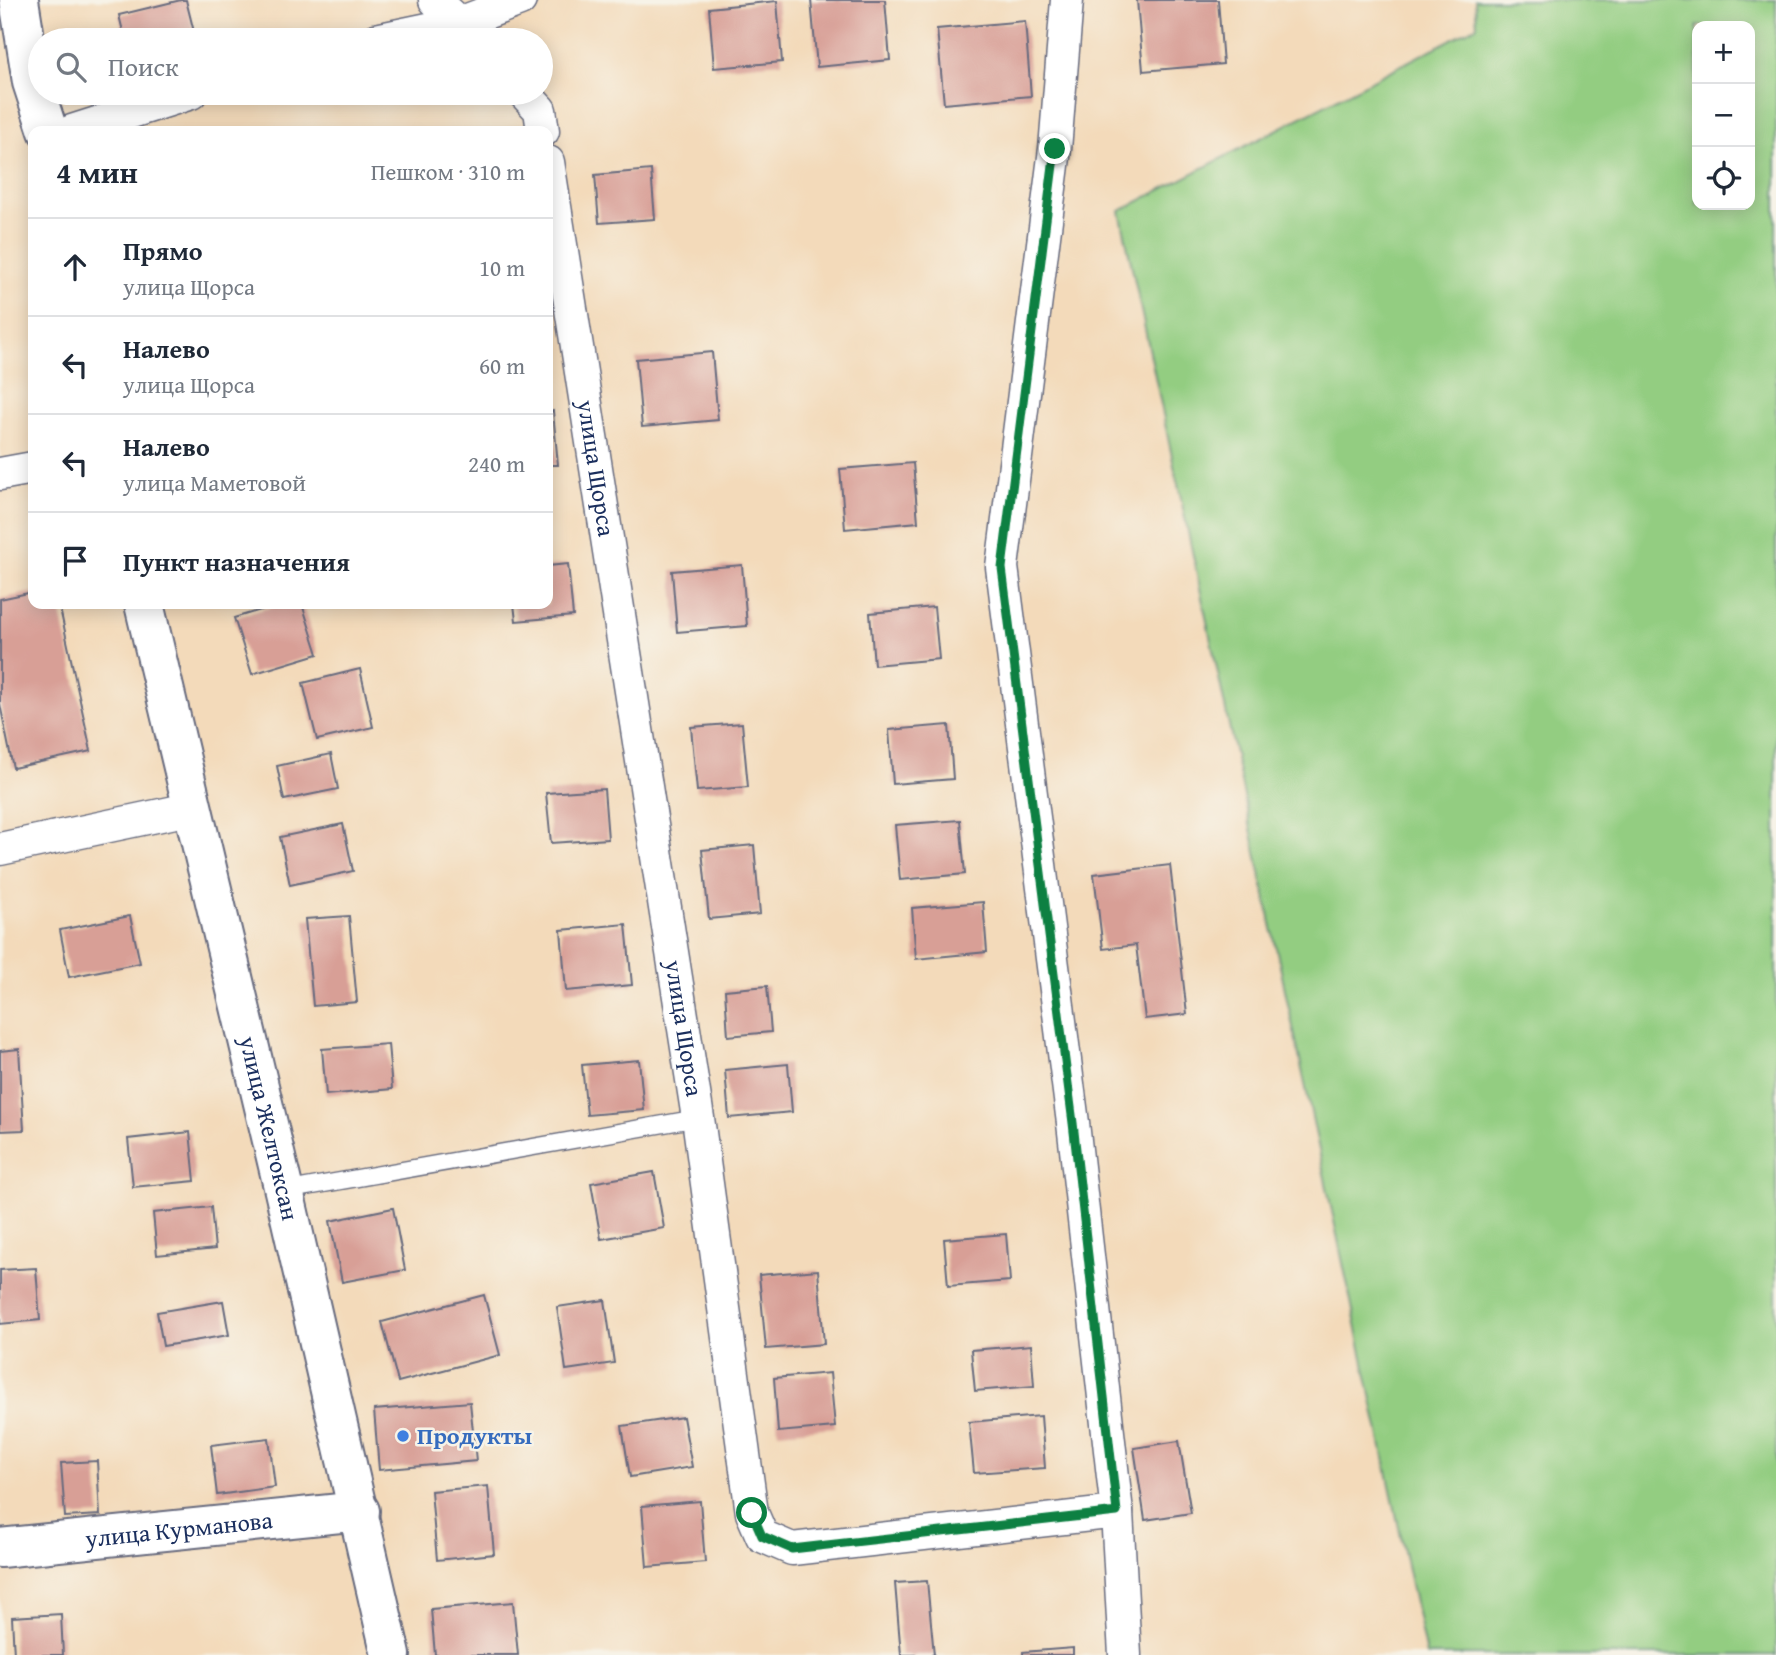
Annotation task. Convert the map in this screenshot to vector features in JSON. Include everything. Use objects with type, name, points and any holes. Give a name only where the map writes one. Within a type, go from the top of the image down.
[{"type":"street","points":[[19,0],[28,57]]},
{"type":"street","points":[[435,0],[467,28]]},
{"type":"street","points":[[475,28],[520,0]]},
{"type":"street","points":[[1067,0],[1055,149],[1002,568],[1073,1123],[1117,1512],[1125,1655]]},
{"type":"street","points":[[40,105],[46,126]]},
{"type":"street","points":[[88,126],[153,105]]},
{"type":"street","points":[[535,105],[540,110],[542,126]]},
{"type":"street","name":"улица Щорса","points":[[553,194],[698,1118],[752,1513],[762,1536],[792,1549],[1117,1512]]},
{"type":"street","points":[[0,474],[28,469]]},
{"type":"street","name":"улица Желтоксан","points":[[145,609],[285,1191],[391,1655]]},
{"type":"street","points":[[0,849],[194,808]]},
{"type":"street","name":"улица Курманова","points":[[0,1548],[360,1511]]},
{"type":"lane","points":[[285,1191],[698,1118]]},
{"type":"green space","points":[[1475,0],[1776,0],[1776,1655],[1426,1655],[1120,211],[1477,26]]},
{"type":"building","points":[[186,0],[193,28],[122,28],[119,15]]},
{"type":"building","points":[[811,0],[885,0],[890,60],[817,67]]},
{"type":"building","points":[[1137,0],[1218,0],[1223,64],[1143,71]]},
{"type":"building","points":[[777,1],[782,62],[714,68],[709,8]]},
{"type":"building","points":[[1025,21],[1031,96],[944,104],[937,29]]},
{"type":"building","points":[[651,170],[655,219],[599,223],[595,175]]},
{"type":"building","points":[[712,352],[718,420],[642,427],[636,359]]},
{"type":"building","points":[[553,411],[558,465],[553,465]]},
{"type":"building","points":[[913,463],[918,522],[845,529],[840,469]]},
{"type":"building","points":[[568,564],[573,616],[516,621],[515,609],[553,609],[553,566]]},
{"type":"building","points":[[742,565],[747,626],[677,632],[672,571]]},
{"type":"building","points":[[28,593],[28,609],[60,609],[91,751],[13,768],[0,704],[0,599]]},
{"type":"building","points":[[934,607],[939,659],[874,665],[870,613]]},
{"type":"building","points":[[264,609],[304,609],[318,654],[252,674],[234,618]]},
{"type":"building","points":[[360,669],[373,727],[317,740],[303,683]]},
{"type":"building","points":[[742,723],[748,787],[697,791],[691,727]]},
{"type":"building","points":[[949,725],[953,779],[893,784],[889,730]]},
{"type":"building","points":[[331,754],[338,789],[284,800],[277,766]]},
{"type":"building","points":[[604,789],[608,839],[551,843],[546,793]]},
{"type":"building","points":[[960,820],[965,874],[900,880],[895,825]]},
{"type":"building","points":[[343,824],[353,871],[290,885],[280,837]]},
{"type":"building","points":[[754,845],[760,914],[709,919],[702,850]]},
{"type":"building","points":[[1170,865],[1187,1014],[1145,1019],[1136,945],[1103,949],[1094,874]]},
{"type":"building","points":[[983,902],[987,952],[916,959],[912,908]]},
{"type":"building","points":[[130,916],[140,963],[69,977],[60,930]]},
{"type":"building","points":[[349,916],[357,1002],[313,1006],[305,919]]},
{"type":"building","points":[[626,924],[632,985],[566,991],[561,930]]},
{"type":"building","points":[[767,986],[771,1032],[728,1036],[725,990]]},
{"type":"building","points":[[388,1044],[392,1089],[326,1095],[322,1049]]},
{"type":"building","points":[[19,1049],[24,1130],[0,1131],[0,1051]]},
{"type":"building","points":[[639,1060],[644,1110],[587,1115],[582,1065]]},
{"type":"building","points":[[788,1064],[792,1112],[729,1118],[725,1070]]},
{"type":"building","points":[[190,1132],[195,1181],[133,1187],[128,1139]]},
{"type":"building","points":[[654,1172],[664,1228],[601,1239],[591,1183]]},
{"type":"building","points":[[211,1207],[215,1249],[157,1255],[153,1213]]},
{"type":"building","points":[[393,1208],[405,1270],[342,1282],[330,1221]]},
{"type":"building","points":[[1006,1234],[1010,1281],[948,1286],[944,1239]]},
{"type":"building","points":[[36,1268],[40,1320],[0,1324],[0,1270]]},
{"type":"building","points":[[818,1270],[824,1344],[766,1349],[759,1275]]},
{"type":"building","points":[[484,1295],[500,1355],[398,1382],[382,1322]]},
{"type":"building","points":[[605,1300],[614,1363],[566,1370],[557,1307]]},
{"type":"building","points":[[223,1301],[229,1335],[163,1346],[157,1312]]},
{"type":"building","points":[[1031,1345],[1034,1386],[975,1391],[971,1350]]},
{"type":"building","points":[[830,1373],[835,1427],[778,1432],[774,1378]]},
{"type":"building","points":[[470,1402],[476,1461],[379,1470],[374,1410]]},
{"type":"building","points":[[1041,1416],[1045,1468],[974,1473],[969,1422]]},
{"type":"building","points":[[683,1417],[692,1467],[630,1477],[622,1426]]},
{"type":"building","points":[[269,1438],[275,1487],[217,1495],[211,1445]]},
{"type":"building","points":[[1179,1441],[1191,1513],[1145,1520],[1134,1448]]},
{"type":"building","points":[[97,1461],[100,1515],[65,1517],[61,1463]]},
{"type":"building","points":[[488,1486],[494,1554],[437,1560],[431,1491]]},
{"type":"building","points":[[700,1501],[705,1562],[647,1567],[642,1506]]},
{"type":"building","points":[[927,1581],[934,1655],[901,1655],[895,1583]]},
{"type":"building","points":[[513,1602],[518,1655],[435,1655],[431,1609]]},
{"type":"building","points":[[61,1614],[63,1655],[14,1655],[12,1617]]},
{"type":"building","points":[[1073,1648],[1073,1655],[1023,1655],[1023,1652]]},
{"type":"place","name":"Продукты","points":[[403,1436]]},
{"type":"route","points":[[752,1513],[762,1536],[792,1549],[1117,1512],[1073,1123],[1002,568],[1055,149]]}]
